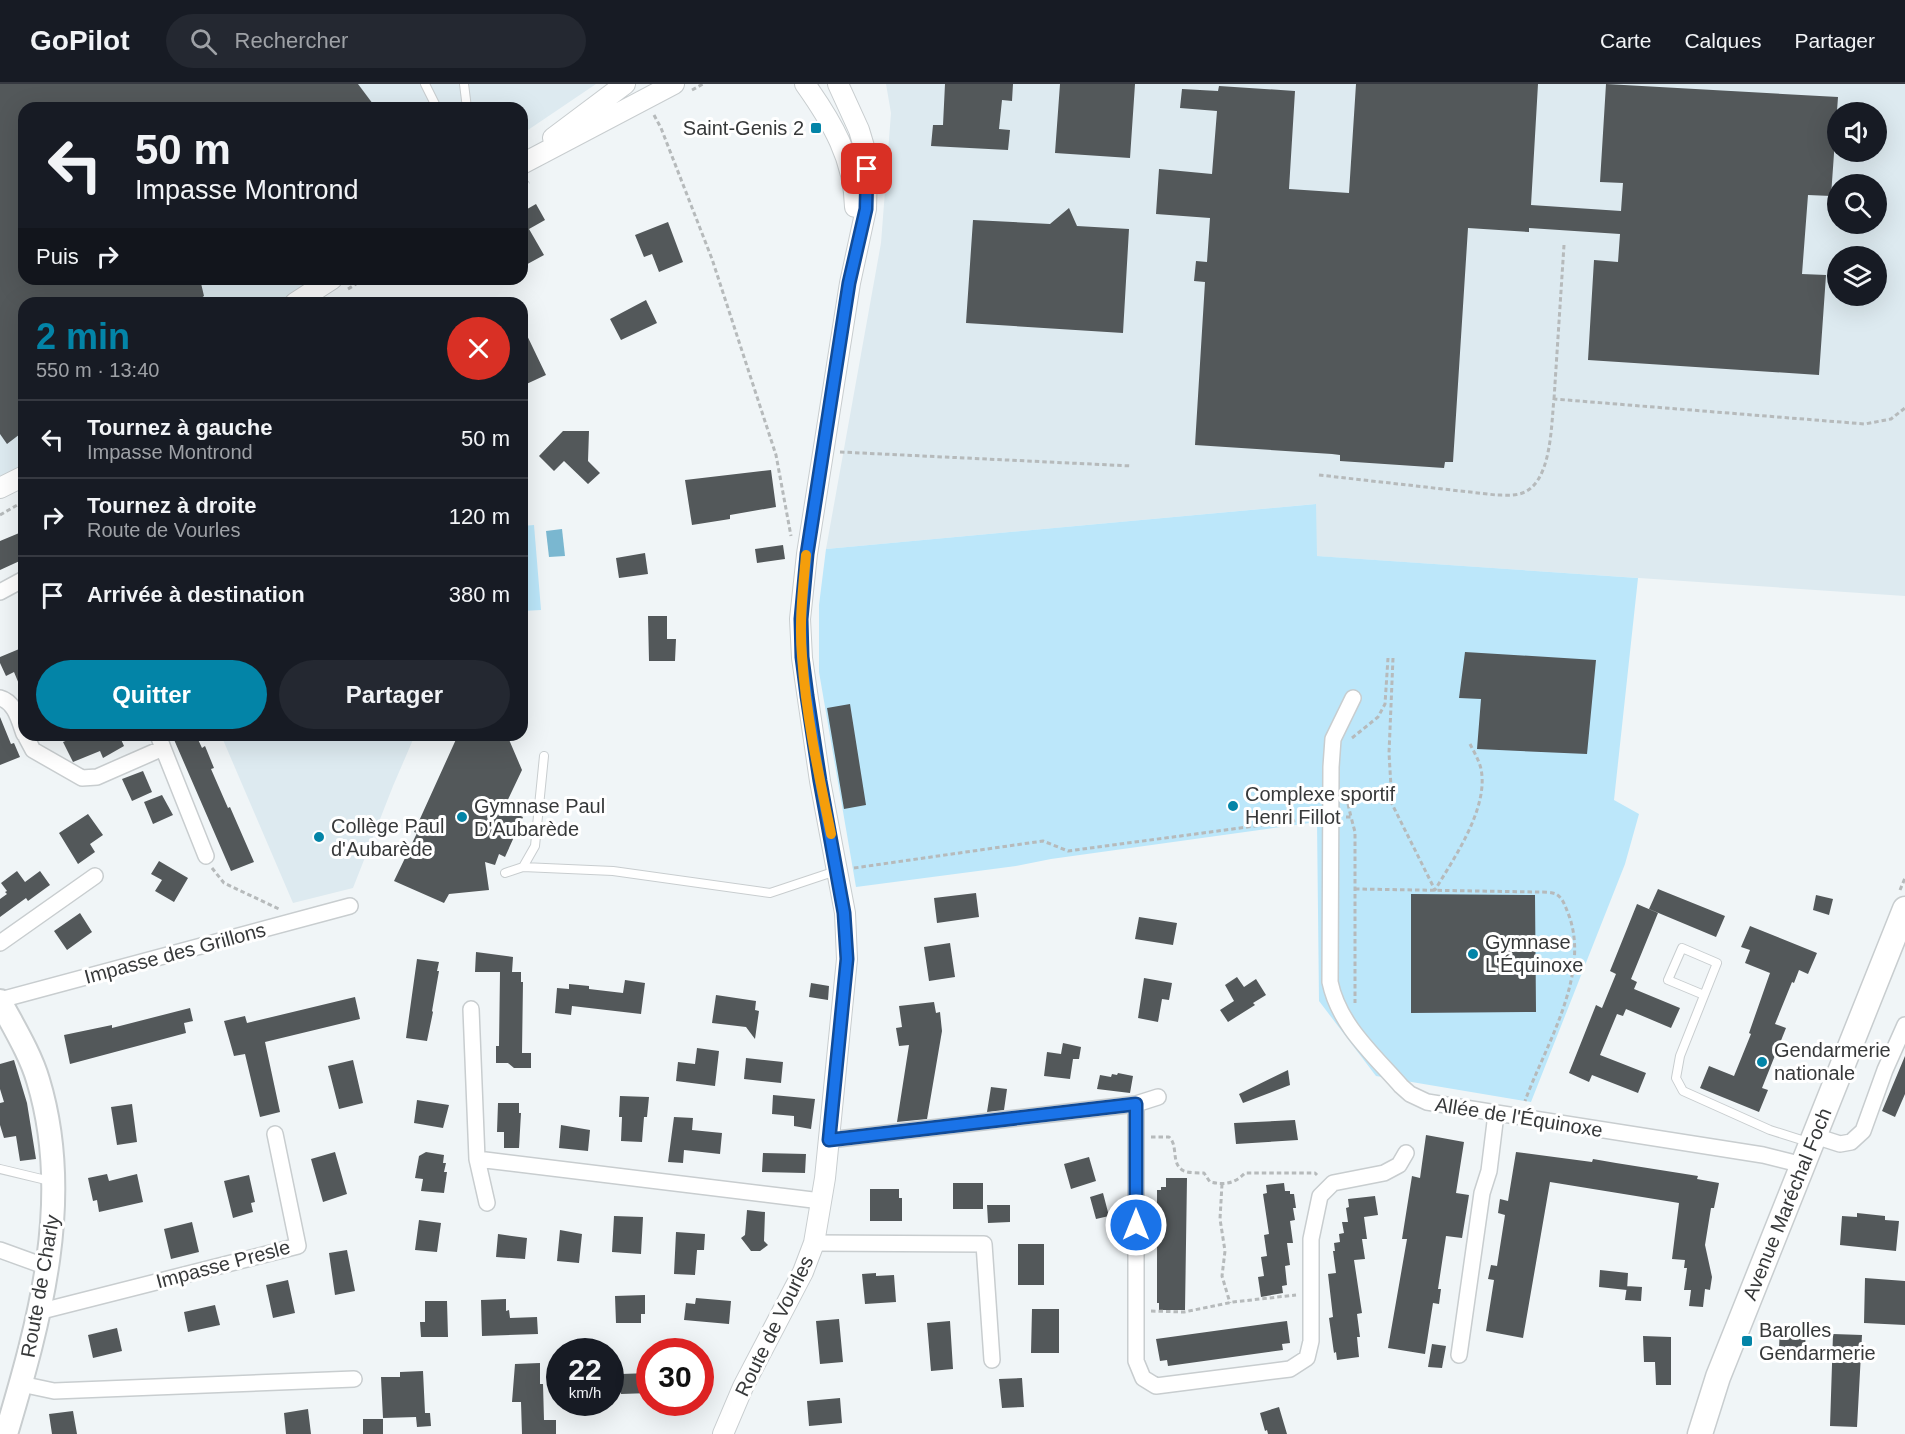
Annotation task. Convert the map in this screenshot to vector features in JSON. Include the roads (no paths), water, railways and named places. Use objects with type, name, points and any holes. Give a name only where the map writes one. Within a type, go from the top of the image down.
[{"type":"main road","name":"Avenue Maréchal Foch","points":[[1700,1434],[1715,1387],[1905,909]]},
{"type":"main road","name":"Route de Charly","points":[[0,1001],[38,1078],[50,1133],[54,1182],[52,1237],[47,1267],[21,1384],[6,1434]]},
{"type":"street","points":[[528,157],[625,84]]},
{"type":"street","points":[[528,159],[674,84]]},
{"type":"street","name":"Route de Vourles","points":[[723,1434],[743,1387],[803,1272],[814,1243],[829,1140],[847,959],[838,871],[820,781],[802,657],[801,619],[807,554],[849,283],[866,209],[865,150],[859,130],[838,84]]},
{"type":"street","name":"Route de Vourles","points":[[805,86],[838,135],[849,161],[854,183],[856,254]]},
{"type":"street","points":[[305,297],[323,285]]},
{"type":"street","points":[[0,488],[18,479]]},
{"type":"street","points":[[0,498],[18,489]]},
{"type":"street","points":[[0,592],[18,582]]},
{"type":"street","points":[[0,698],[6,700],[14,708],[18,718]]},
{"type":"street","name":"Allée de l'Équinoxe","points":[[1353,698],[1333,739],[1330,818],[1330,975],[1334,998],[1343,1019],[1410,1094],[1427,1102],[1496,1114],[1763,1155],[1791,1162],[1803,1168]]},
{"type":"street","points":[[28,741],[33,750],[82,778],[97,777],[160,742],[206,856]]},
{"type":"street","points":[[0,943],[95,876]]},
{"type":"street","name":"Impasse des Grillons","points":[[0,1001],[350,906]]},
{"type":"street","points":[[471,1009],[477,1159],[487,1203]]},
{"type":"street","points":[[1814,1140],[1840,1144],[1851,1142],[1863,1131],[1885,1070],[1905,1025]]},
{"type":"street","points":[[829,1140],[1136,1104],[1158,1097]]},
{"type":"street","points":[[1136,1104],[1136,1361],[1143,1378],[1155,1386],[1290,1369],[1306,1358],[1311,1341],[1309,1293],[1311,1239],[1320,1196],[1333,1183],[1384,1173],[1400,1165],[1406,1153]]},
{"type":"street","points":[[1459,1355],[1482,1193],[1489,1172],[1496,1114]]},
{"type":"street","name":"Impasse Presle","points":[[38,1312],[298,1246],[275,1134]]},
{"type":"street","points":[[477,1159],[821,1202]]},
{"type":"street","points":[[814,1243],[984,1244],[992,1360]]},
{"type":"street","points":[[0,1250],[47,1267]]},
{"type":"street","points":[[21,1384],[54,1391],[354,1379]]},
{"type":"lane","points":[[425,84],[434,102]]},
{"type":"lane","points":[[464,84],[466,102]]},
{"type":"lane","points":[[523,867],[535,846],[544,756]]},
{"type":"lane","points":[[505,873],[523,867],[612,872],[770,893],[838,871]]},
{"type":"lane","points":[[1704,995],[1668,980],[1682,948],[1717,963],[1680,1056],[1676,1078],[1683,1091],[1770,1130],[1814,1140]]},
{"type":"lane","points":[[0,1169],[54,1182]]},
{"type":"place","name":"Saint-Genis 2","points":[[816,128]]},
{"type":"place","name":"Complexe sportif Henri Fillot","points":[[1233,806]]},
{"type":"place","name":"Gymnase Paul D'Aubarède","points":[[462,817]]},
{"type":"place","name":"Collège Paul d'Aubarède","points":[[319,837]]},
{"type":"place","name":"Gymnase L'Équinoxe","points":[[1473,954]]},
{"type":"place","name":"Gendarmerie nationale","points":[[1762,1062]]},
{"type":"place","name":"Barolles Gendarmerie","points":[[1747,1341]]}]
